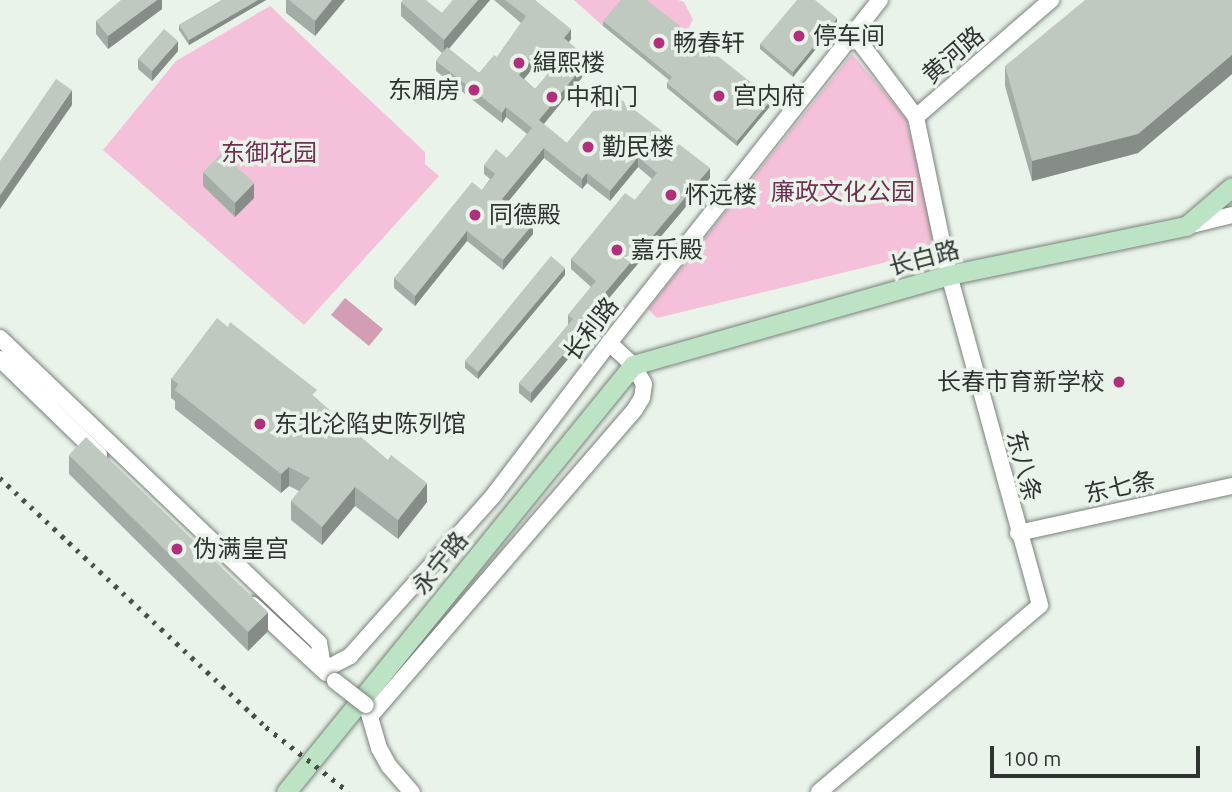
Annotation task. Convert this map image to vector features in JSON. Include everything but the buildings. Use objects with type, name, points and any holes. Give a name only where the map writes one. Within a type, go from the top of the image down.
[{"type":"main road","points":[[1186,226],[1232,187]]},
{"type":"main road","name":"长白路","points":[[633,365],[949,275],[1186,226]]},
{"type":"main road","name":"永宁路","points":[[286,792],[633,365]]},
{"type":"street","name":"长利路","points":[[329,675],[351,656],[493,496],[609,343],[880,0]]},
{"type":"street","name":"黄河路","points":[[916,117],[1051,0]]},
{"type":"street","name":"东八条","points":[[820,792],[1040,605],[949,275],[916,117],[853,33]]},
{"type":"street","name":"长白路","points":[[1186,226],[1232,215]]},
{"type":"street","points":[[0,338],[319,643],[329,675]]},
{"type":"street","points":[[369,710],[635,409],[642,398],[644,384],[633,365],[609,343]]},
{"type":"street","points":[[0,359],[139,495]]},
{"type":"street","name":"东七条","points":[[1018,533],[1232,486]]},
{"type":"street","points":[[239,591],[369,710],[379,748],[389,766],[412,792]]},
{"type":"green space","points":[[574,0],[625,0],[603,26]]},
{"type":"green space","points":[[641,0],[684,2],[693,20],[684,35]]},
{"type":"green space","name":"东御花园","points":[[270,6],[425,152],[425,164],[439,176],[304,325],[103,150],[176,61]]},
{"type":"green space","name":"廉政文化公园","points":[[852,54],[906,118],[936,240],[932,251],[657,318],[648,309]]},
{"type":"shaded area","points":[[345,298],[383,329],[369,346],[331,315]]},
{"type":"railway","points":[[0,478],[266,727],[349,792]]},
{"type":"place","name":"停车间","points":[[799,36]]},
{"type":"place","name":"畅春轩","points":[[659,43]]},
{"type":"place","name":"緝熙楼","points":[[519,63]]},
{"type":"place","name":"东厢房","points":[[474,90]]},
{"type":"place","name":"宫内府","points":[[719,96]]},
{"type":"place","name":"中和门","points":[[552,97]]},
{"type":"place","name":"勤民楼","points":[[588,147]]},
{"type":"place","name":"怀远楼","points":[[671,195]]},
{"type":"place","name":"同德殿","points":[[475,215]]},
{"type":"place","name":"嘉乐殿","points":[[617,250]]},
{"type":"place","name":"长春市育新学校","points":[[1119,382]]},
{"type":"place","name":"东北沦陷史陈列馆","points":[[260,424]]},
{"type":"place","name":"伪满皇宫","points":[[177,549]]}]
